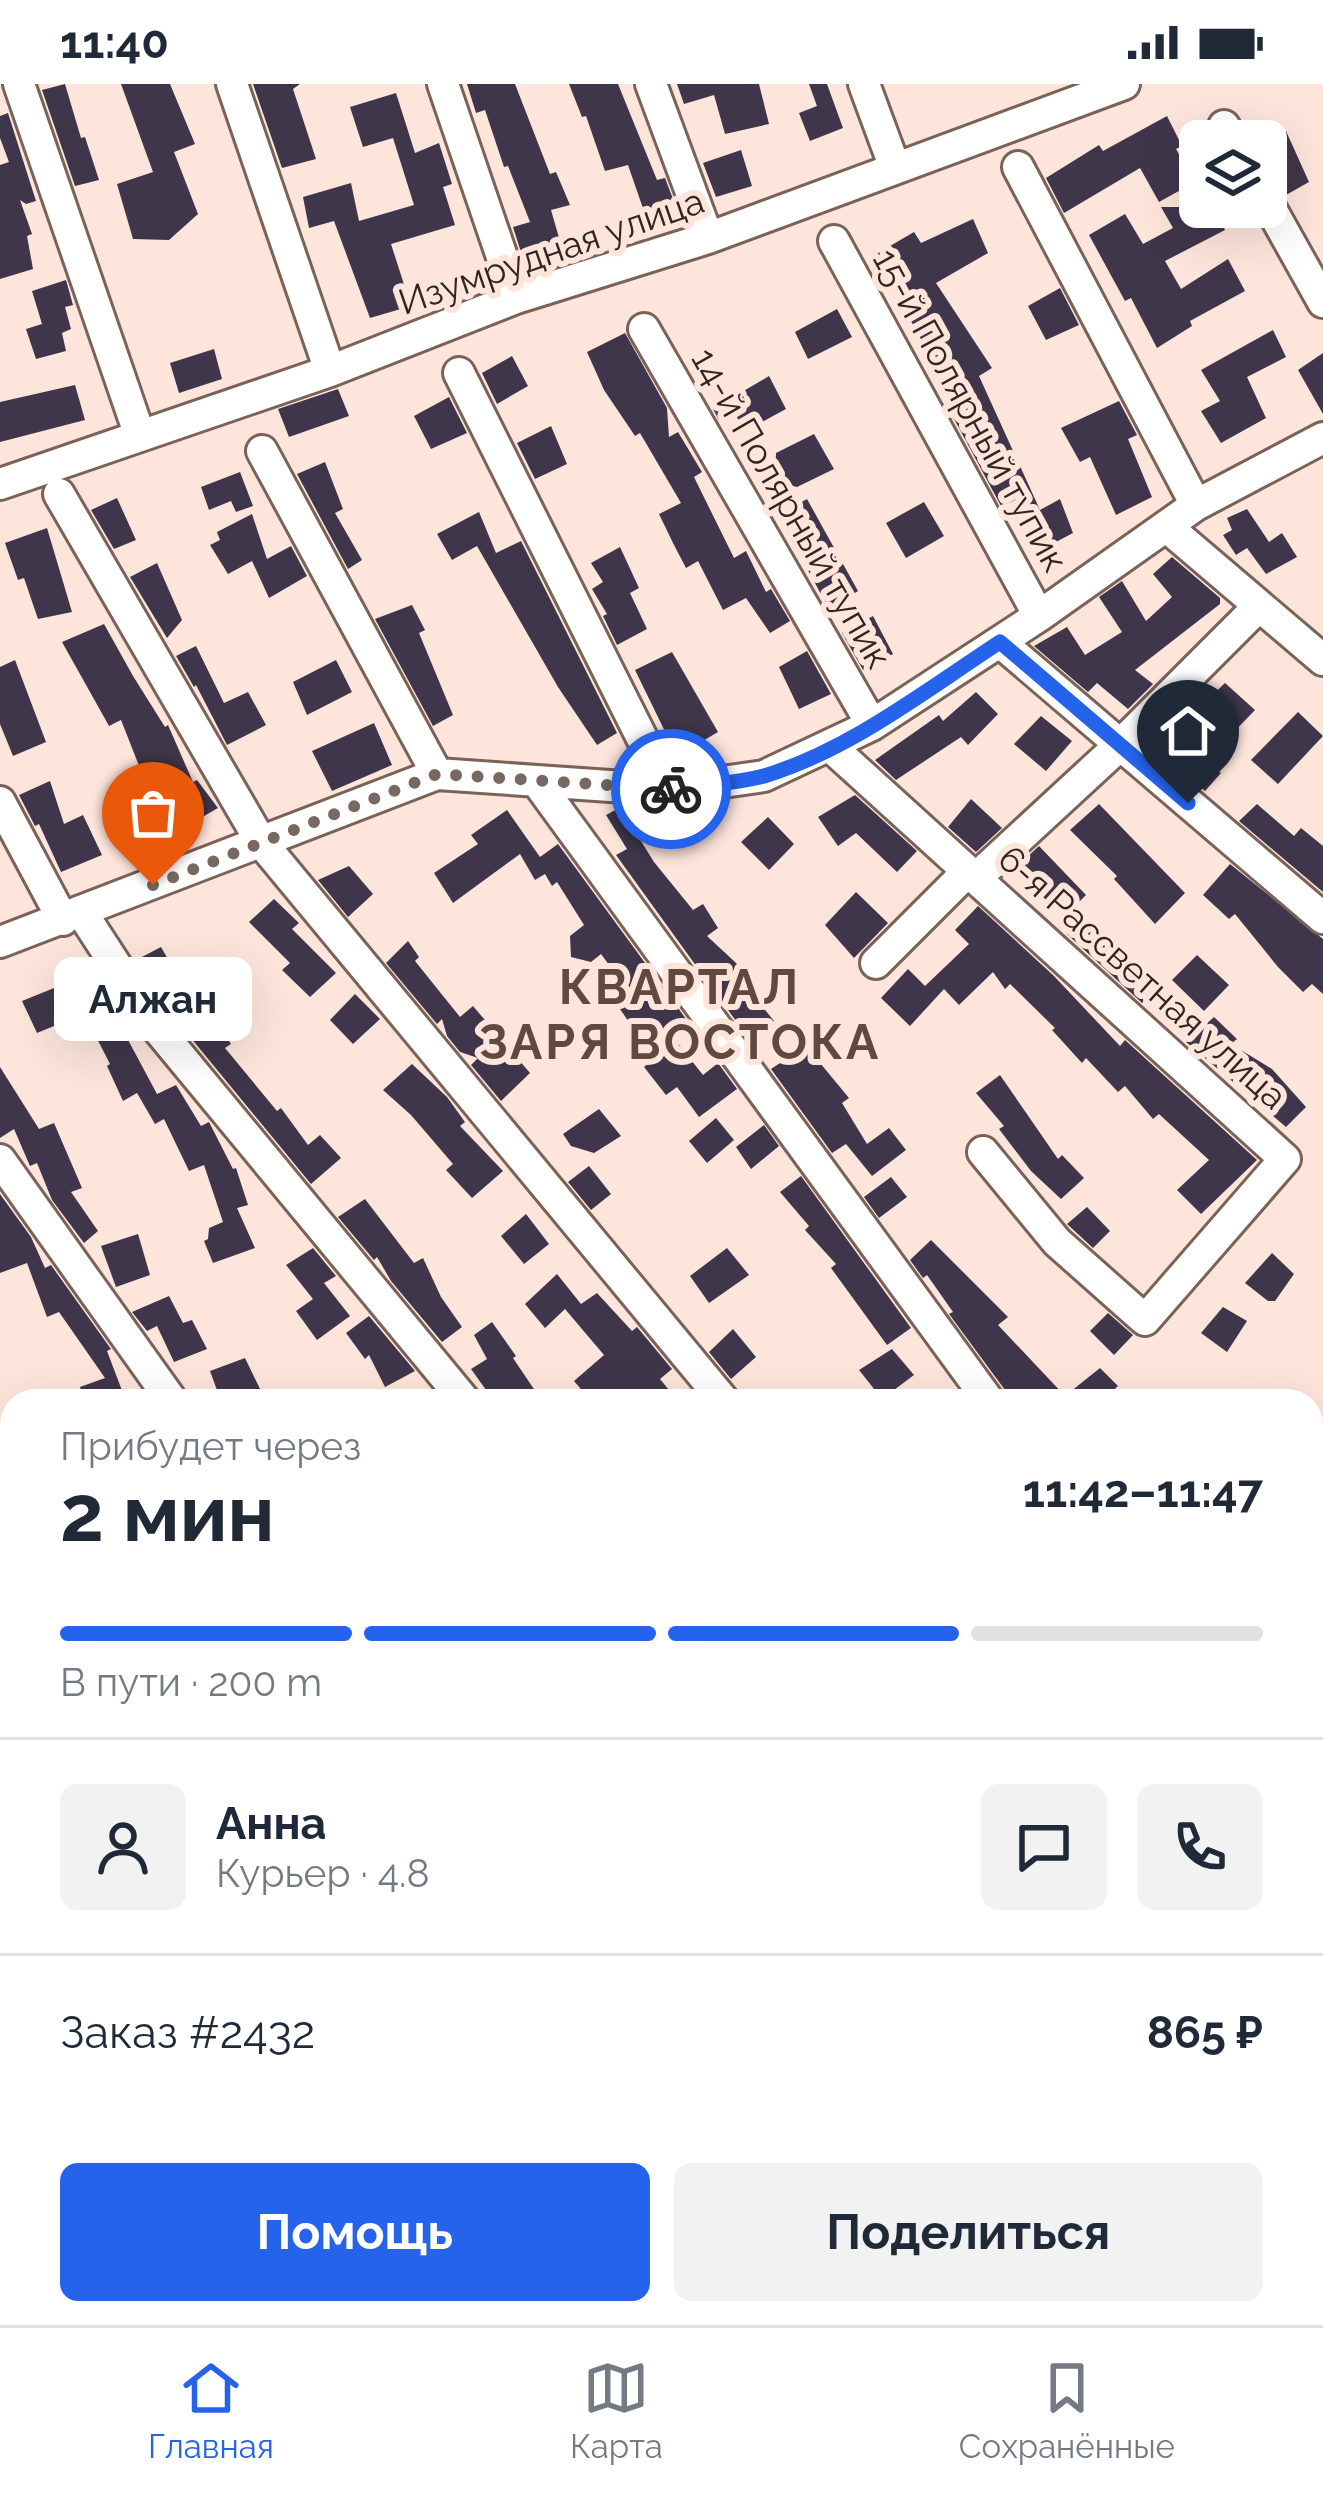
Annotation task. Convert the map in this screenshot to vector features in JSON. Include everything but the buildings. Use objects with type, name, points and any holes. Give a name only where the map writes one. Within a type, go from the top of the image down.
[{"type":"street","points":[[19,84],[140,436]]},
{"type":"street","points":[[232,84],[330,371]]},
{"type":"street","points":[[443,84],[516,298]]},
{"type":"street","points":[[651,84],[708,238]]},
{"type":"street","points":[[864,84],[895,168]]},
{"type":"street","name":"Изумрудная улица","points":[[0,484],[330,371],[516,298],[708,238],[1085,91],[1124,84]]},
{"type":"street","points":[[1018,167],[1196,505]]},
{"type":"street","points":[[1282,228],[1323,302]]},
{"type":"street","name":"15-й Полярный тупик","points":[[834,241],[1040,616]]},
{"type":"street","name":"14-й Полярный тупик","points":[[644,329],[872,725]]},
{"type":"street","points":[[458,373],[668,790]]},
{"type":"street","points":[[0,942],[437,774],[668,790],[764,776],[872,725],[1040,616],[1196,505],[1323,438]]},
{"type":"street","points":[[262,451],[437,774]]},
{"type":"street","points":[[59,494],[261,842],[714,1389]]},
{"type":"street","points":[[1167,527],[1323,660]]},
{"type":"street","points":[[876,963],[1120,745],[1259,606]]},
{"type":"street","points":[[1000,642],[1323,918]]},
{"type":"street","name":"6-я Рассветная улица","points":[[831,746],[1285,1159],[1145,1320],[1057,1243],[982,1152]]},
{"type":"street","points":[[537,782],[980,1389]]},
{"type":"street","points":[[0,802],[72,917],[156,1027],[455,1389]]},
{"type":"street","points":[[0,1160],[163,1389]]},
{"type":"way so far","points":[[153,885],[437,774],[671,789]]},
{"type":"place","name":"Алжан","points":[[153,885]]},
{"type":"district","name":"КВАРТАЛ ЗАРЯ ВОСТОКА","points":[[680,1014]]},
{"type":"route","points":[[671,789],[764,776],[872,725],[1000,642],[1188,803]]}]
